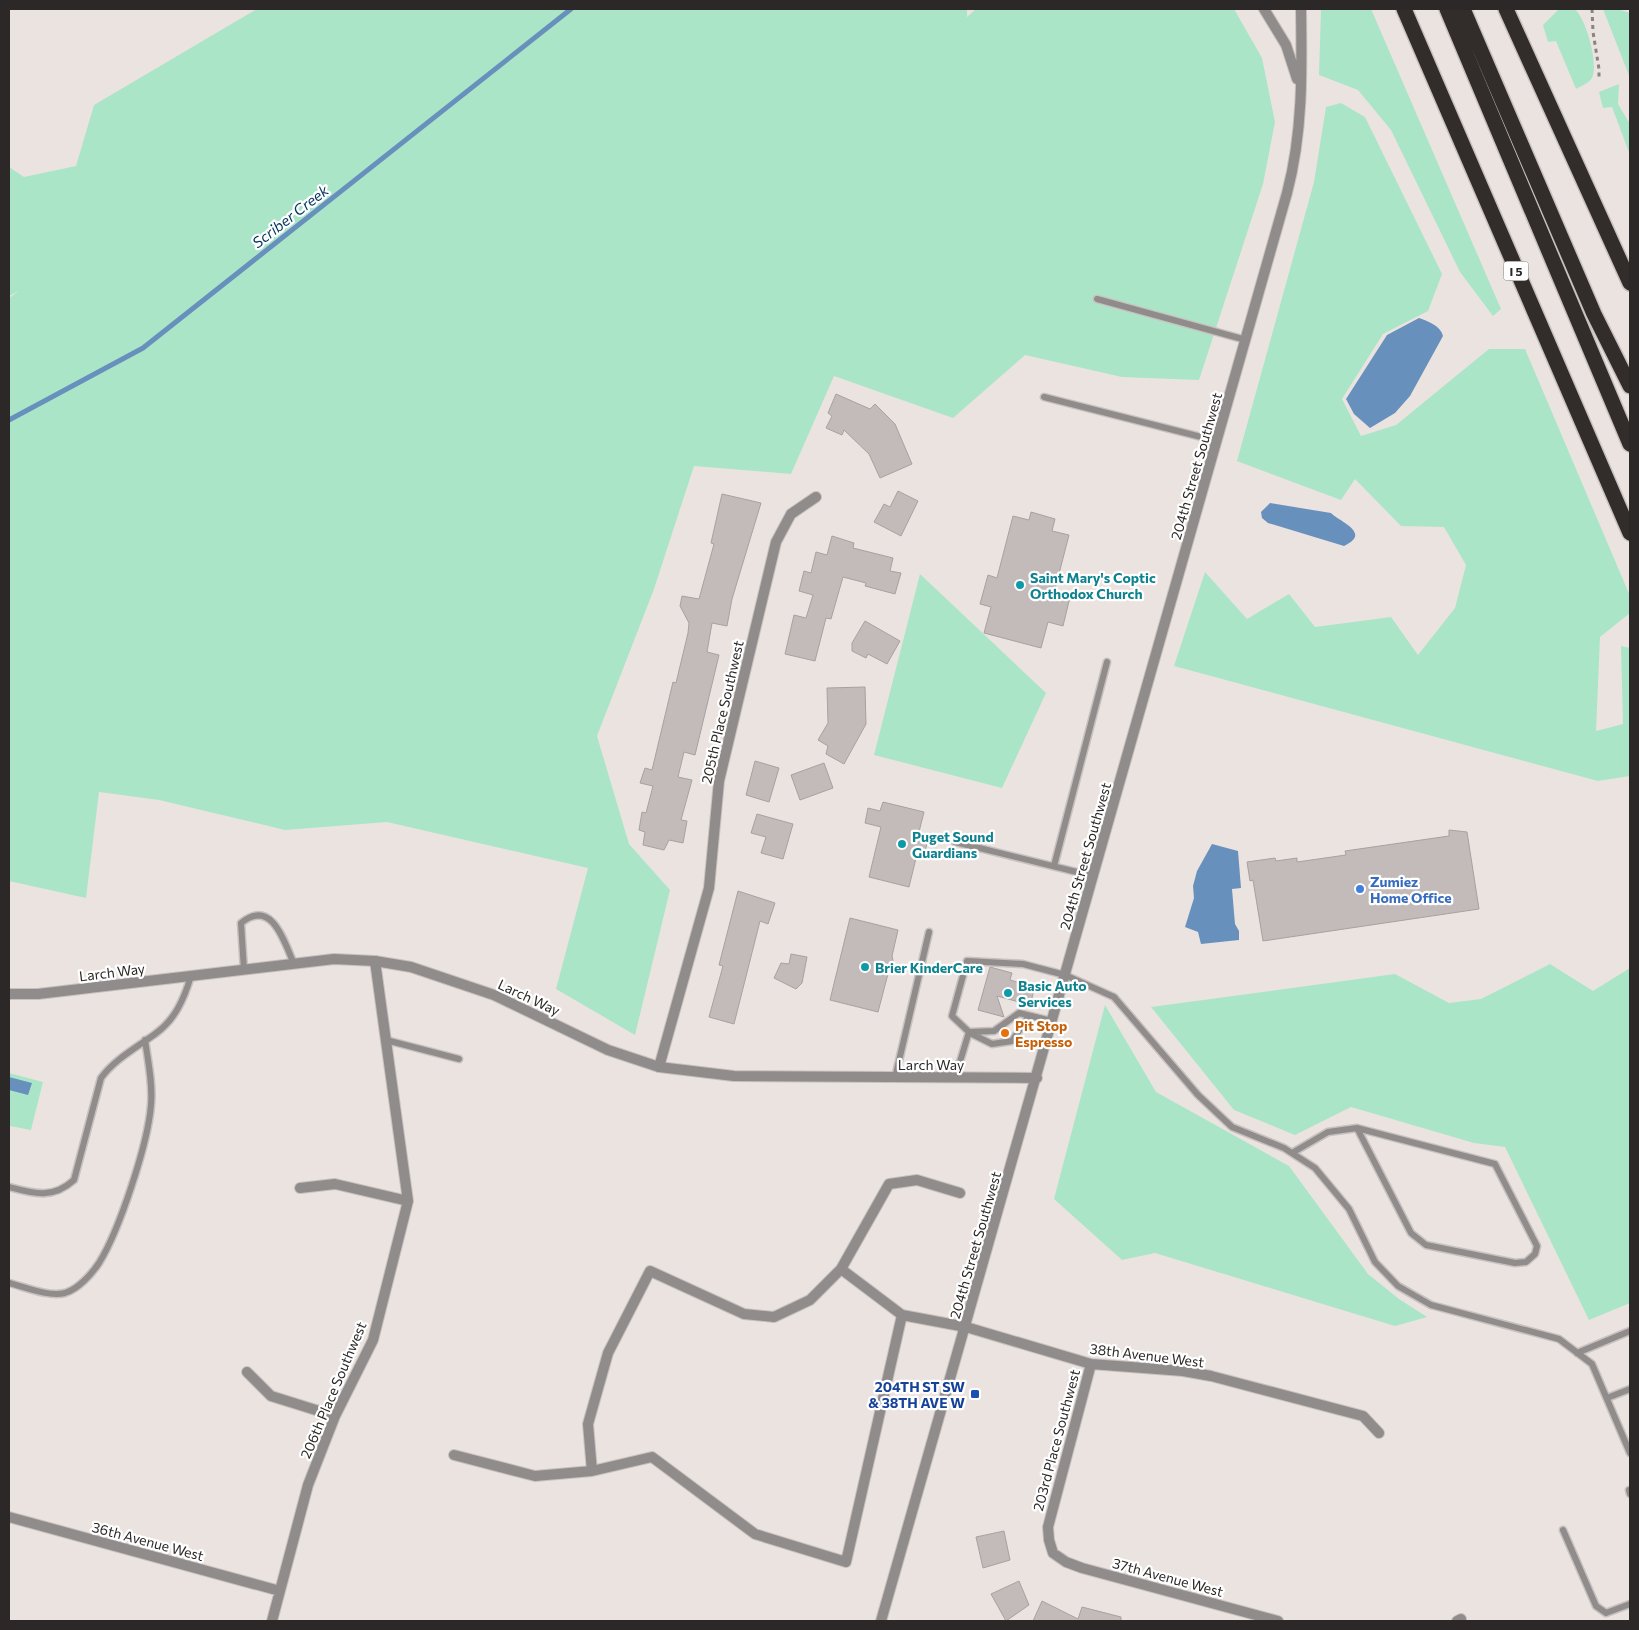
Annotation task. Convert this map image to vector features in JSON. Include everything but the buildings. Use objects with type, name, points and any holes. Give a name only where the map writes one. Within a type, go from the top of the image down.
[{"type":"highway","name":"I 5","points":[[1404,9],[1630,533]]},
{"type":"highway","points":[[1446,9],[1630,444]]},
{"type":"highway","points":[[1463,9],[1594,314],[1630,386]]},
{"type":"highway","points":[[1506,9],[1630,283]]},
{"type":"street","name":"204th Street Southwest","points":[[1264,9],[1286,45],[1295,70],[1300,95]]},
{"type":"street","name":"204th Street Southwest","points":[[881,1621],[1294,168],[1300,95],[1301,9]]},
{"type":"street","name":"205th Place Southwest","points":[[659,1066],[709,888],[719,781],[776,542],[791,514],[816,497]]},
{"type":"street","name":"Larch Way","points":[[9,994],[38,994],[334,959],[375,961],[411,967],[494,994],[608,1050],[659,1066],[734,1076],[1036,1078]]},
{"type":"street","name":"206th Place Southwest","points":[[272,1621],[308,1485],[335,1416],[372,1340],[408,1201],[375,961]]},
{"type":"street","points":[[592,1471],[588,1424],[608,1354],[650,1271],[744,1314],[774,1317],[810,1300],[841,1269],[889,1184],[917,1180],[960,1193]]},
{"type":"street","points":[[300,1188],[334,1184],[408,1201]]},
{"type":"street","points":[[454,1455],[535,1476],[592,1471],[652,1457],[755,1534],[846,1562],[902,1314],[841,1269]]},
{"type":"street","name":"38th Avenue West","points":[[902,1314],[966,1327],[1091,1364],[1182,1371],[1211,1376],[1362,1416],[1378,1433]]},
{"type":"street","name":"203rd Place Southwest","points":[[1054,1552],[1048,1534],[1051,1511],[1091,1364]]},
{"type":"street","points":[[248,1372],[271,1396],[335,1416]]},
{"type":"street","name":"36th Avenue West","points":[[9,1517],[280,1591]]},
{"type":"street","name":"37th Avenue West","points":[[1054,1552],[1066,1562],[1082,1568],[1278,1621]]},
{"type":"lane","points":[[1097,299],[1246,340]]},
{"type":"lane","points":[[1044,397],[1217,441]]},
{"type":"lane","points":[[1054,866],[1107,662]]},
{"type":"lane","points":[[955,842],[1093,876]]},
{"type":"lane","points":[[244,970],[241,923],[251,915],[259,914],[270,920],[279,930],[294,964]]},
{"type":"lane","points":[[895,1078],[930,932]]},
{"type":"lane","points":[[1029,1016],[1012,1040],[992,1044],[968,1032],[952,1016],[967,960],[1022,964],[1066,975],[1114,996],[1198,1095],[1232,1127],[1292,1153],[1315,1168],[1349,1209],[1375,1262],[1398,1286],[1432,1305],[1559,1339],[1592,1364],[1630,1453]]},
{"type":"lane","points":[[9,1187],[40,1195],[52,1194],[74,1180],[101,1078],[109,1067],[156,1034],[178,1010],[191,976]]},
{"type":"lane","points":[[968,1032],[994,1031],[1019,1013],[1052,1021]]},
{"type":"lane","points":[[955,1078],[968,1032]]},
{"type":"lane","points":[[9,1283],[54,1294],[65,1292],[79,1286],[98,1264],[116,1231],[141,1150],[151,1105],[145,1040]]},
{"type":"lane","points":[[386,1040],[458,1059]]},
{"type":"lane","points":[[1292,1153],[1328,1132],[1357,1128],[1494,1164],[1536,1246],[1535,1254],[1526,1262],[1515,1263],[1426,1244],[1418,1240],[1411,1233],[1357,1128]]},
{"type":"lane","points":[[1577,1353],[1630,1331]]},
{"type":"lane","points":[[1607,1398],[1630,1388]]},
{"type":"lane","points":[[1563,1530],[1596,1606],[1606,1613],[1630,1604]]},
{"type":"path","points":[[1592,9],[1599,77]]},
{"type":"green space","points":[[257,9],[967,9],[967,17],[976,9],[1234,9],[1262,58],[1275,122],[1263,184],[1199,380],[1122,377],[1025,355],[953,418],[834,376],[791,474],[694,466],[654,589],[597,736],[629,844],[670,890],[635,1035],[556,989],[588,868],[387,822],[285,830],[159,800],[99,792],[86,898],[9,881],[9,298],[19,291],[9,296],[9,167],[24,177],[76,166],[94,105]]},
{"type":"green space","points":[[1321,9],[1371,9],[1501,309],[1493,316],[1460,272],[1391,130],[1358,90],[1319,75]]},
{"type":"green space","points":[[1559,9],[1575,9],[1579,14],[1593,53],[1594,71],[1592,78],[1576,89],[1556,41],[1548,42],[1543,25]]},
{"type":"green space","points":[[1603,9],[1617,9],[1630,13],[1630,78]]},
{"type":"green space","points":[[1619,84],[1618,104],[1630,124],[1630,155],[1612,107],[1603,108],[1599,92]]},
{"type":"green space","points":[[1341,103],[1365,117],[1442,274],[1428,311],[1383,334],[1342,399],[1361,436],[1396,425],[1489,349],[1525,349],[1630,596],[1630,613],[1600,637],[1596,731],[1623,724],[1621,646],[1630,648],[1630,776],[1598,781],[1174,666],[1205,572],[1247,619],[1289,594],[1315,627],[1391,617],[1418,655],[1455,608],[1466,565],[1444,527],[1401,526],[1355,479],[1341,500],[1237,461],[1314,182],[1326,107]]},
{"type":"green space","points":[[920,574],[1046,693],[1002,788],[874,755]]},
{"type":"green space","points":[[1550,964],[1593,991],[1630,968],[1630,1303],[1589,1320],[1505,1147],[1474,1143],[1351,1107],[1295,1135],[1234,1110],[1151,1007],[1395,974],[1449,1003],[1481,999]]},
{"type":"green space","points":[[1105,1005],[1156,1092],[1289,1166],[1368,1274],[1399,1299],[1427,1317],[1395,1326],[1155,1253],[1122,1260],[1054,1199]]},
{"type":"green space","points":[[9,1073],[43,1082],[31,1130],[10,1126]]},
{"type":"water","points":[[1419,318],[1430,322],[1440,329],[1443,336],[1410,396],[1395,413],[1370,428],[1354,414],[1346,399],[1387,335]]},
{"type":"water","points":[[1270,503],[1331,513],[1355,532],[1355,537],[1344,546],[1268,523],[1262,518],[1261,512]]},
{"type":"water","points":[[1212,844],[1238,851],[1241,888],[1232,889],[1235,924],[1239,931],[1239,940],[1201,944],[1198,932],[1185,927],[1194,898],[1193,886],[1197,871]]},
{"type":"water","points":[[9,1077],[32,1083],[28,1095],[9,1090]]},
{"type":"waterway","name":"Scriber Creek","points":[[9,420],[143,348],[571,9]]},
{"type":"place","name":"Saint Mary's Coptic Orthodox Church","points":[[1020,585]]},
{"type":"place","name":"Puget Sound Guardians","points":[[902,844]]},
{"type":"place","name":"Zumiez Home Office","points":[[1360,889]]},
{"type":"place","name":"Brier KinderCare","points":[[865,967]]},
{"type":"place","name":"Basic Auto Services","points":[[1008,993]]},
{"type":"place","name":"Pit Stop Espresso","points":[[1005,1033]]},
{"type":"place","name":"204TH ST SW & 38TH AVE W","points":[[975,1394]]}]
